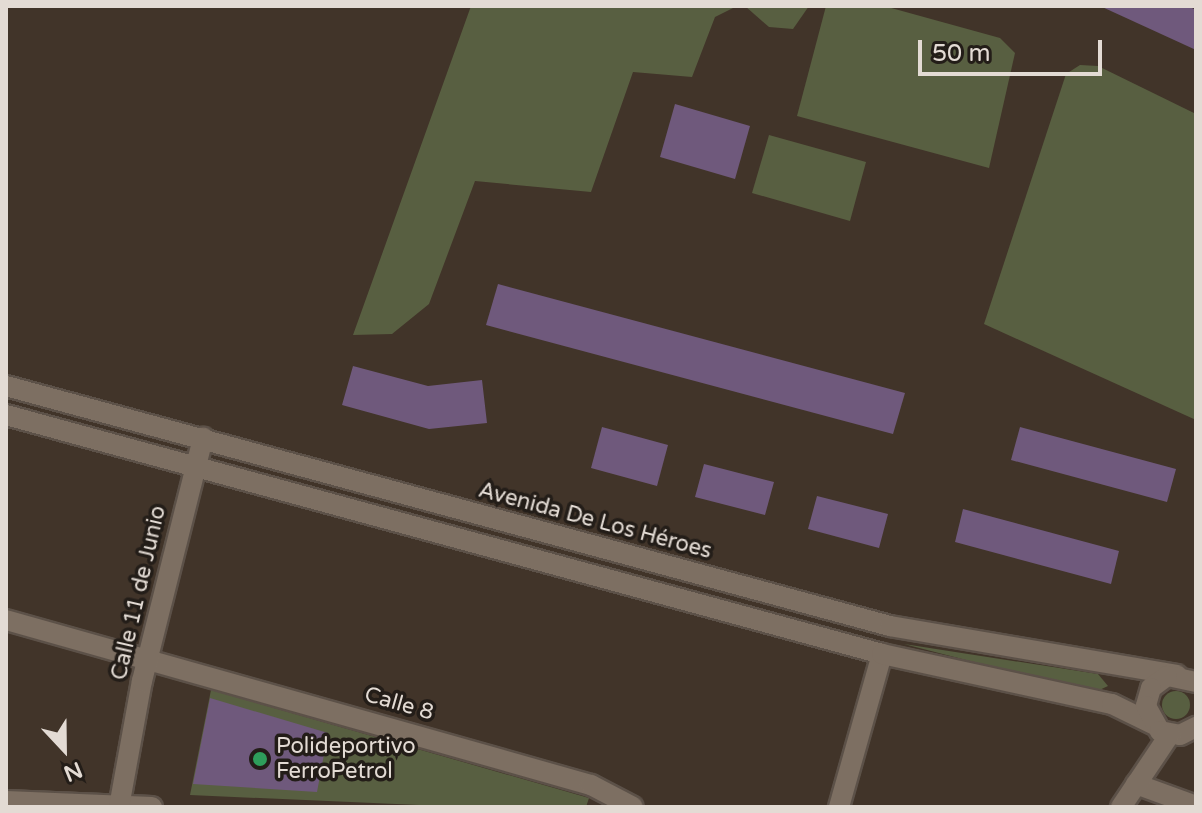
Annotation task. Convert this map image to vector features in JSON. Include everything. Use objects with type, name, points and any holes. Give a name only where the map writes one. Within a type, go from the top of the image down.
[{"type":"street","name":"Avenida De Los Héroes","points":[[6,386],[890,626],[1186,678]]},
{"type":"street","points":[[6,415],[882,654],[1112,704],[1161,729],[1196,727]]},
{"type":"street","name":"Calle 11 de Junio","points":[[119,806],[147,657],[193,466],[203,438]]},
{"type":"street","name":"Calle 8","points":[[6,620],[147,657],[591,785],[633,807]]},
{"type":"street","points":[[839,807],[882,654]]},
{"type":"street","points":[[1161,729],[1146,706],[1151,688],[1186,678]]},
{"type":"street","points":[[1121,807],[1136,784],[1161,729]]},
{"type":"street","points":[[1136,784],[1196,806]]},
{"type":"street","points":[[6,801],[152,807]]},
{"type":"green space","points":[[471,6],[737,6],[715,17],[692,77],[633,72],[591,192],[475,181],[429,304],[392,334],[353,335]]},
{"type":"green space","points":[[745,6],[809,6],[793,29],[769,27]]},
{"type":"green space","points":[[826,6],[884,6],[1000,38],[1015,53],[989,168],[797,116]]},
{"type":"green space","points":[[1080,65],[1098,66],[1196,114],[1196,420],[984,324],[1066,74]]},
{"type":"green space","points":[[769,135],[866,162],[850,221],[752,193]]},
{"type":"green space","points":[[904,644],[1098,674],[1108,686],[1093,693]]},
{"type":"green space","points":[[211,690],[589,798],[586,807],[464,807],[190,795]]},
{"type":"green space","points":[[1176,691],[1186,695],[1190,705],[1186,715],[1176,719],[1166,715],[1162,705],[1166,695]]},
{"type":"building","points":[[1100,6],[1188,6],[1196,10],[1196,50]]},
{"type":"building","points":[[675,104],[750,126],[735,179],[660,157]]},
{"type":"building","points":[[498,284],[905,393],[893,434],[486,325]]},
{"type":"building","points":[[353,366],[428,386],[482,380],[487,423],[429,429],[342,405]]},
{"type":"building","points":[[602,427],[668,445],[657,486],[591,468]]},
{"type":"building","points":[[1020,427],[1176,469],[1167,502],[1011,460]]},
{"type":"building","points":[[704,464],[774,482],[765,515],[695,497]]},
{"type":"building","points":[[817,496],[888,514],[879,548],[808,529]]},
{"type":"building","points":[[963,509],[1119,551],[1111,584],[955,542]]},
{"type":"building","name":"Polideportivo FerroPetrol","points":[[210,698],[328,733],[317,792],[193,784]]},
{"type":"place","name":"Polideportivo FerroPetrol","points":[[260,759]]}]
